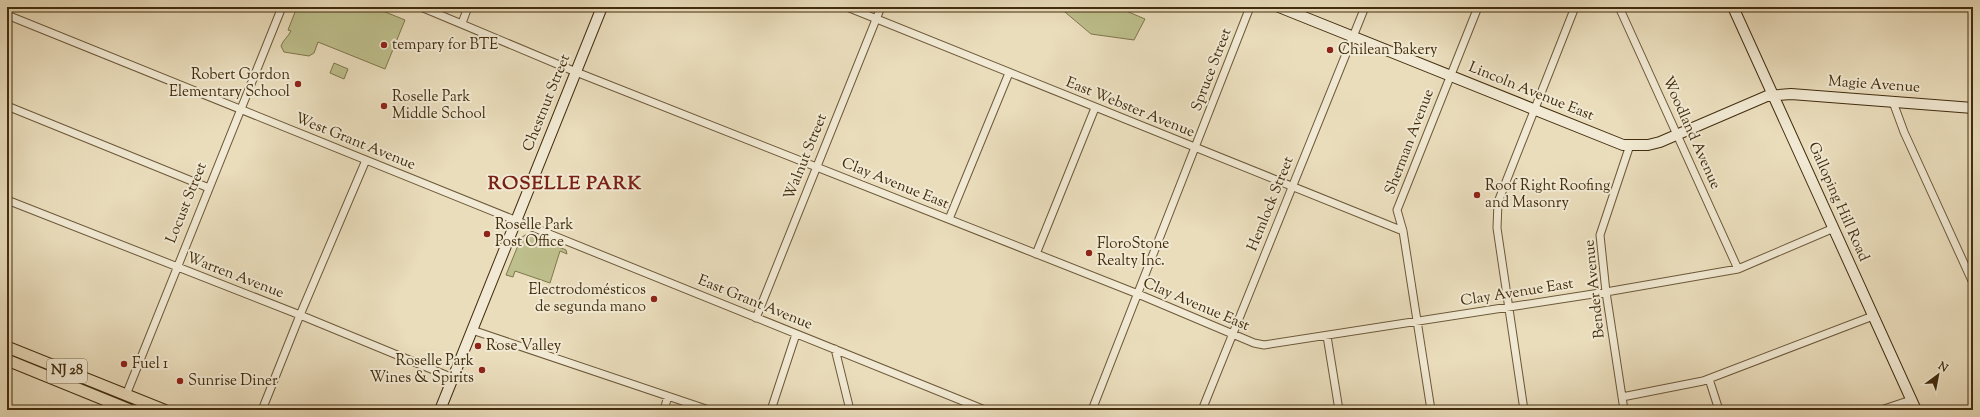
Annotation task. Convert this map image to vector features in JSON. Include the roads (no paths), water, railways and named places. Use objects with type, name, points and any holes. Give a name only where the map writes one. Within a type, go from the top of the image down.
[{"type":"main road","name":"NJ 28","points":[[7,347],[164,410]]},
{"type":"main road","name":"NJ 28","points":[[7,360],[124,409]]},
{"type":"street","name":"Locust Street","points":[[124,409],[126,395],[282,7]]},
{"type":"street","name":"Clay Avenue East","points":[[421,7],[576,72],[1138,294],[1232,334],[1264,345],[1509,308],[1738,269],[1834,228]]},
{"type":"street","points":[[462,23],[468,7]]},
{"type":"street","name":"Chestnut Street","points":[[440,410],[602,7]]},
{"type":"street","name":"East Webster Avenue","points":[[847,7],[1403,231]]},
{"type":"street","name":"Walnut Street","points":[[756,318],[881,7]]},
{"type":"street","name":"Spruce Street","points":[[1092,410],[1250,7]]},
{"type":"street","name":"Lincoln Avenue East","points":[[1279,7],[1623,145],[1648,145],[1678,134],[1767,96],[1773,95]]},
{"type":"street","name":"Hemlock Street","points":[[1202,410],[1364,7]]},
{"type":"street","name":"Sherman Avenue","points":[[1431,410],[1403,231],[1397,210],[1478,7]]},
{"type":"street","points":[[1524,410],[1497,228],[1498,202],[1575,7]]},
{"type":"street","name":"Woodland Avenue","points":[[1619,7],[1738,269]]},
{"type":"street","name":"Galloping Hill Road","points":[[1733,7],[1916,410]]},
{"type":"street","name":"West Grant Avenue","points":[[7,15],[516,221]]},
{"type":"street","points":[[949,219],[1009,73]]},
{"type":"street","name":"Magie Avenue","points":[[1773,95],[1791,94],[1973,108]]},
{"type":"street","points":[[1893,102],[1904,132],[1973,283]]},
{"type":"street","points":[[7,106],[209,188]]},
{"type":"street","points":[[1036,254],[1095,108]]},
{"type":"street","name":"Bender Avenue","points":[[1624,410],[1606,292],[1600,235],[1630,145]]},
{"type":"street","points":[[262,410],[300,315],[366,160]]},
{"type":"street","name":"Warren Avenue","points":[[7,200],[300,315],[453,378]]},
{"type":"street","name":"East Grant Avenue","points":[[516,221],[984,410]]},
{"type":"street","points":[[1622,397],[1709,379],[1873,316]]},
{"type":"street","points":[[472,330],[709,410]]},
{"type":"street","points":[[771,410],[796,334]]},
{"type":"street","points":[[1327,336],[1339,410]]},
{"type":"street","points":[[835,349],[849,410]]},
{"type":"street","points":[[1709,379],[1719,410]]},
{"type":"street","points":[[664,410],[668,396]]},
{"type":"street","points":[[1881,410],[1911,400]]},
{"type":"place","name":"tempary for BTE","points":[[384,45]]},
{"type":"place","name":"Chilean Bakery","points":[[1330,50]]},
{"type":"place","name":"Robert Gordon Elementary School","points":[[298,84]]},
{"type":"place","name":"Roselle Park Middle School","points":[[384,106]]},
{"type":"place","name":"Roof Right Roofing and Masonry","points":[[1477,195]]},
{"type":"place","name":"Roselle Park Post Office","points":[[487,234]]},
{"type":"place","name":"FloroStone Realty Inc.","points":[[1089,253]]},
{"type":"place","name":"Electrodomésticos de segunda mano","points":[[654,299]]},
{"type":"place","name":"Rose Valley","points":[[478,346]]},
{"type":"place","name":"Fuel 1","points":[[124,364]]},
{"type":"place","name":"Roselle Park Wines & Spirits","points":[[482,370]]},
{"type":"place","name":"Sunrise Diner","points":[[180,381]]},
{"type":"district","name":"ROSELLE PARK","points":[[565,184]]}]
